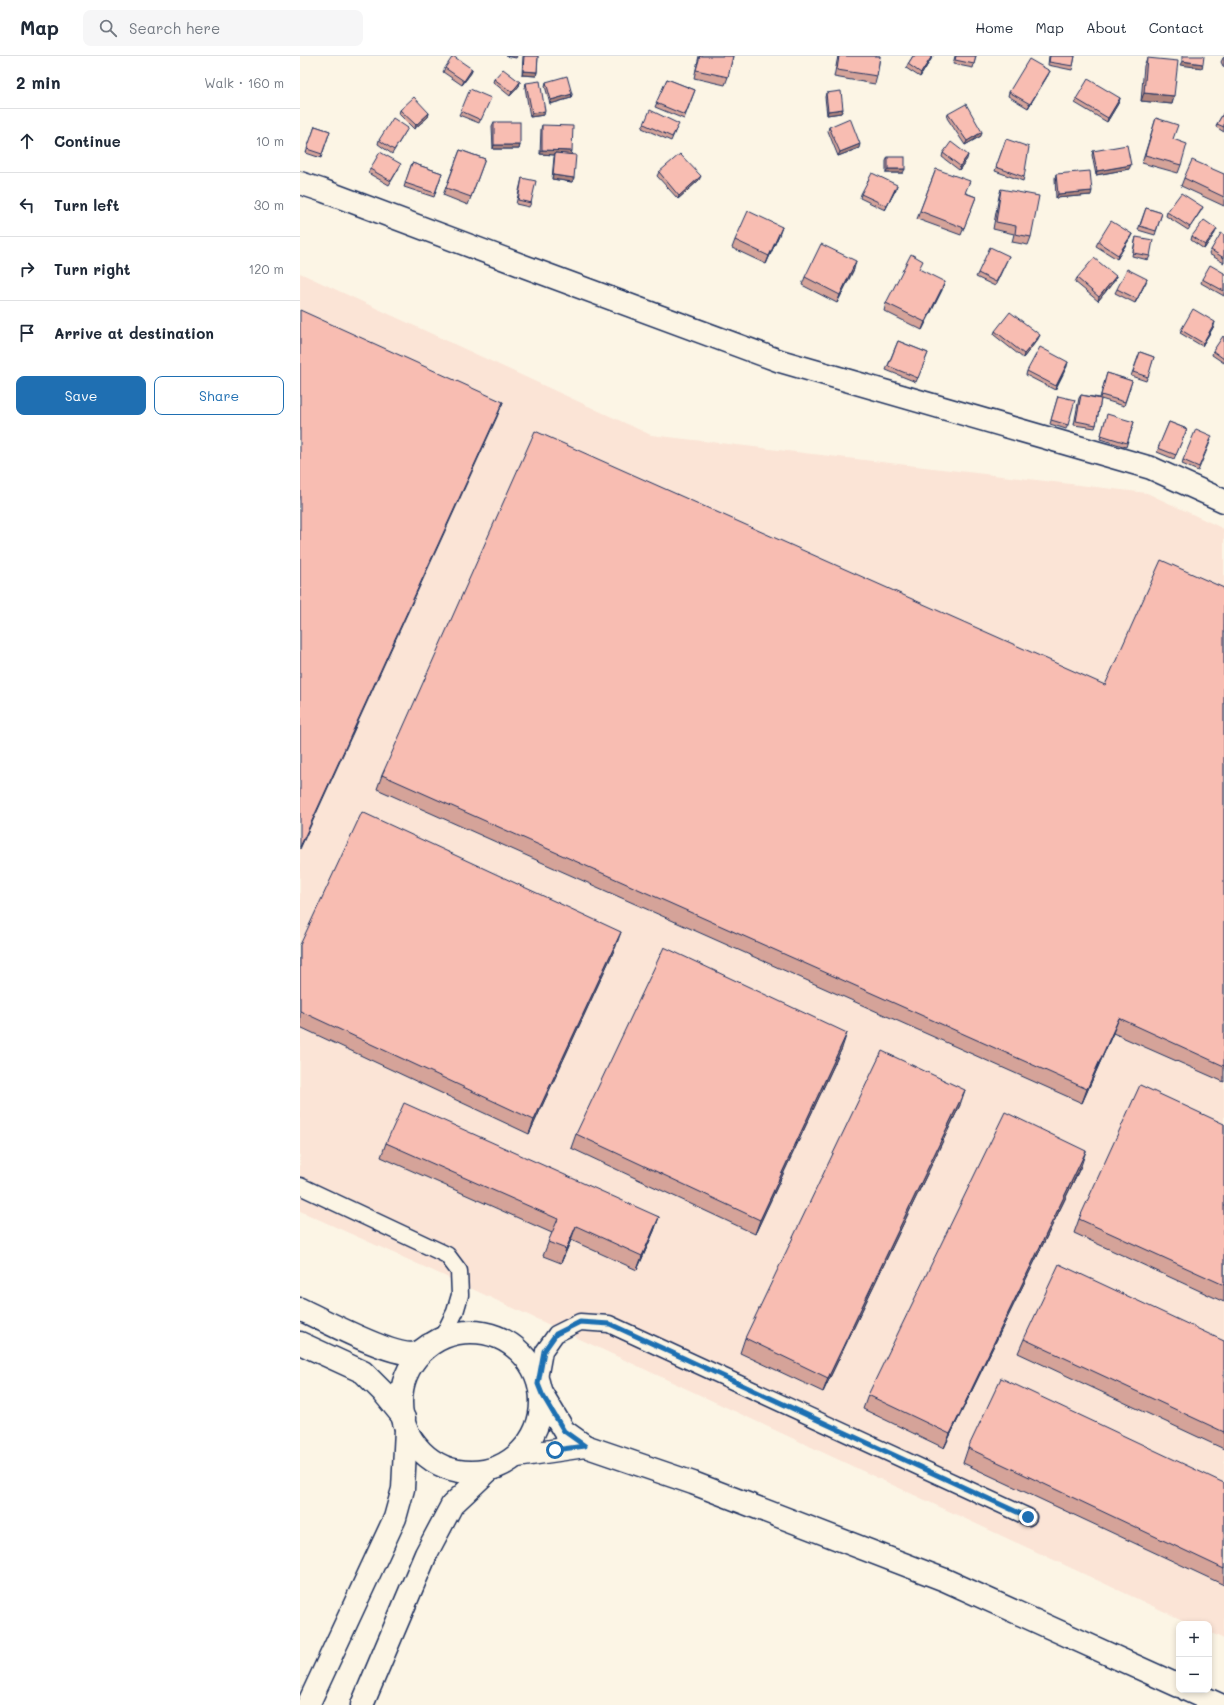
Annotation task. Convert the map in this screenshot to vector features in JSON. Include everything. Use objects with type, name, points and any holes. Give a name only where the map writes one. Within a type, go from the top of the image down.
[{"type":"street","points":[[300,183],[324,190],[780,361],[1150,468],[1224,501]]},
{"type":"street","points":[[300,1309],[371,1342],[399,1352],[415,1354],[456,1334],[485,1333],[514,1346],[532,1366],[540,1389],[564,1431],[585,1446],[693,1483],[945,1580],[1176,1685]]},
{"type":"street","points":[[300,1343],[363,1372],[383,1392],[405,1424],[413,1441],[438,1465],[457,1471],[488,1471]]},
{"type":"street","points":[[308,1705],[395,1518],[403,1490],[405,1424],[401,1405],[402,1390],[410,1367],[436,1343]]},
{"type":"street","points":[[518,1456],[537,1429],[540,1389]]},
{"type":"street","points":[[362,1705],[426,1554],[452,1505],[488,1471],[518,1456],[585,1446]]},
{"type":"street","points":[[1194,1693],[1220,1705]]},
{"type":"lane","points":[[300,1186],[447,1255],[459,1271],[460,1295],[455,1312],[436,1343]]},
{"type":"lane","points":[[540,1389],[544,1351],[556,1334],[580,1322],[610,1324],[1028,1517]]},
{"type":"shaded area","points":[[300,273],[651,435],[1147,493],[1224,529],[1224,1639],[1212,1633],[1212,1621],[1185,1621],[440,1274],[300,1211]]},
{"type":"building","points":[[453,56],[472,69],[464,81],[445,68]]},
{"type":"building","points":[[524,56],[538,56],[537,72],[523,71]]},
{"type":"building","points":[[700,56],[733,56],[728,77],[696,70]]},
{"type":"building","points":[[839,56],[880,56],[877,76],[837,70]]},
{"type":"building","points":[[913,56],[932,56],[921,73],[908,64]]},
{"type":"building","points":[[956,56],[976,56],[974,64],[955,60]]},
{"type":"building","points":[[1050,56],[1075,56],[1073,66],[1049,62]]},
{"type":"building","points":[[1182,56],[1204,56],[1203,64],[1182,61]]},
{"type":"building","points":[[1147,58],[1178,61],[1174,96],[1144,93]]},
{"type":"building","points":[[1029,59],[1050,71],[1030,104],[1009,92]]},
{"type":"building","points":[[503,69],[520,82],[512,92],[494,79]]},
{"type":"building","points":[[567,76],[572,94],[551,100],[546,82]]},
{"type":"building","points":[[667,79],[695,90],[685,115],[656,103]]},
{"type":"building","points":[[1088,79],[1120,98],[1108,118],[1076,99]]},
{"type":"building","points":[[540,81],[545,111],[532,113],[526,83]]},
{"type":"building","points":[[470,89],[491,98],[481,120],[461,111]]},
{"type":"building","points":[[841,91],[843,109],[828,111],[826,93]]},
{"type":"building","points":[[414,97],[429,113],[416,125],[400,110]]},
{"type":"building","points":[[966,104],[982,132],[967,141],[948,114]]},
{"type":"building","points":[[650,110],[679,124],[672,137],[644,124]]},
{"type":"building","points":[[1224,112],[1224,127],[1217,124]]},
{"type":"building","points":[[393,118],[408,128],[394,150],[379,140]]},
{"type":"building","points":[[850,118],[860,144],[840,152],[829,127]]},
{"type":"building","points":[[1156,118],[1178,125],[1173,139],[1187,144],[1181,165],[1145,155]]},
{"type":"building","points":[[494,122],[520,122],[520,145],[494,145]]},
{"type":"building","points":[[542,125],[573,126],[572,151],[542,150]]},
{"type":"building","points":[[315,126],[330,131],[322,154],[307,149]]},
{"type":"building","points":[[1006,139],[1029,147],[1024,177],[996,167]]},
{"type":"building","points":[[951,142],[968,155],[960,166],[943,153]]},
{"type":"building","points":[[1127,145],[1131,165],[1097,171],[1093,151]]},
{"type":"building","points":[[460,150],[485,159],[471,197],[446,188]]},
{"type":"building","points":[[380,152],[401,164],[391,181],[370,169]]},
{"type":"building","points":[[555,153],[576,155],[574,178],[553,175]]},
{"type":"building","points":[[680,154],[701,176],[679,196],[659,172]]},
{"type":"building","points":[[888,157],[905,157],[905,169],[888,169]]},
{"type":"building","points":[[1192,160],[1224,174],[1224,197],[1184,178]]},
{"type":"building","points":[[412,163],[442,173],[435,193],[405,183]]},
{"type":"building","points":[[936,169],[970,181],[965,193],[976,197],[964,228],[920,211]]},
{"type":"building","points":[[1090,171],[1092,191],[1058,194],[1056,174]]},
{"type":"building","points":[[872,173],[897,185],[887,206],[861,194]]},
{"type":"building","points":[[522,178],[536,181],[531,203],[518,200]]},
{"type":"building","points":[[1001,189],[1039,196],[1031,237],[1015,234],[1016,226],[996,222]]},
{"type":"building","points":[[1181,193],[1203,207],[1190,227],[1167,212]]},
{"type":"building","points":[[1146,208],[1162,213],[1156,231],[1140,226]]},
{"type":"building","points":[[748,211],[782,227],[769,256],[735,240]]},
{"type":"building","points":[[1204,220],[1217,229],[1205,245],[1192,236]]},
{"type":"building","points":[[1111,221],[1132,234],[1118,255],[1098,242]]},
{"type":"building","points":[[1221,233],[1224,235],[1224,258],[1211,250]]},
{"type":"building","points":[[1136,237],[1153,240],[1150,256],[1133,253]]},
{"type":"building","points":[[821,244],[856,261],[840,295],[805,277]]},
{"type":"building","points":[[990,247],[1009,256],[996,282],[978,273]]},
{"type":"building","points":[[911,254],[923,261],[919,269],[945,282],[925,322],[886,303]]},
{"type":"building","points":[[1094,258],[1116,276],[1099,297],[1077,278]]},
{"type":"building","points":[[1210,265],[1224,273],[1224,291],[1202,279]]},
{"type":"building","points":[[1127,269],[1147,279],[1137,299],[1117,289]]},
{"type":"building","points":[[1193,309],[1215,322],[1203,343],[1181,330]]},
{"type":"building","points":[[300,310],[503,402],[300,847]]},
{"type":"building","points":[[1010,312],[1040,335],[1024,354],[995,331]]},
{"type":"building","points":[[1223,336],[1224,337],[1224,359],[1213,351]]},
{"type":"building","points":[[898,341],[928,353],[918,378],[888,366]]},
{"type":"building","points":[[1040,347],[1068,362],[1056,386],[1027,371]]},
{"type":"building","points":[[1140,352],[1154,357],[1148,377],[1133,372]]},
{"type":"building","points":[[1107,373],[1132,381],[1125,402],[1101,395]]},
{"type":"building","points":[[1081,395],[1101,399],[1096,425],[1076,421]]},
{"type":"building","points":[[1058,396],[1075,400],[1068,425],[1051,420]]},
{"type":"building","points":[[1107,414],[1134,422],[1127,443],[1101,435]]},
{"type":"building","points":[[1169,422],[1187,429],[1176,455],[1158,448]]},
{"type":"building","points":[[1196,429],[1212,436],[1199,467],[1183,460]]},
{"type":"building","points":[[535,431],[1105,685],[1161,560],[1224,588],[1224,1066],[1119,1018],[1087,1089],[382,775]]},
{"type":"building","points":[[362,812],[621,932],[534,1120],[300,1011],[300,945]]},
{"type":"building","points":[[664,947],[847,1033],[760,1220],[576,1134]]},
{"type":"building","points":[[882,1051],[965,1090],[828,1378],[745,1338]]},
{"type":"building","points":[[1140,1085],[1224,1124],[1224,1285],[1079,1219]]},
{"type":"building","points":[[404,1103],[659,1217],[642,1256],[576,1226],[566,1249],[548,1242],[558,1219],[386,1143]]},
{"type":"building","points":[[1005,1112],[1086,1151],[950,1434],[868,1395]]},
{"type":"building","points":[[1059,1264],[1224,1341],[1224,1432],[1024,1339]]},
{"type":"building","points":[[1001,1378],[1224,1483],[1224,1569],[968,1448]]},
{"type":"route","points":[[555,1450],[585,1446],[564,1431],[542,1394],[538,1384],[544,1351],[556,1334],[580,1322],[610,1324],[1028,1517]]}]
